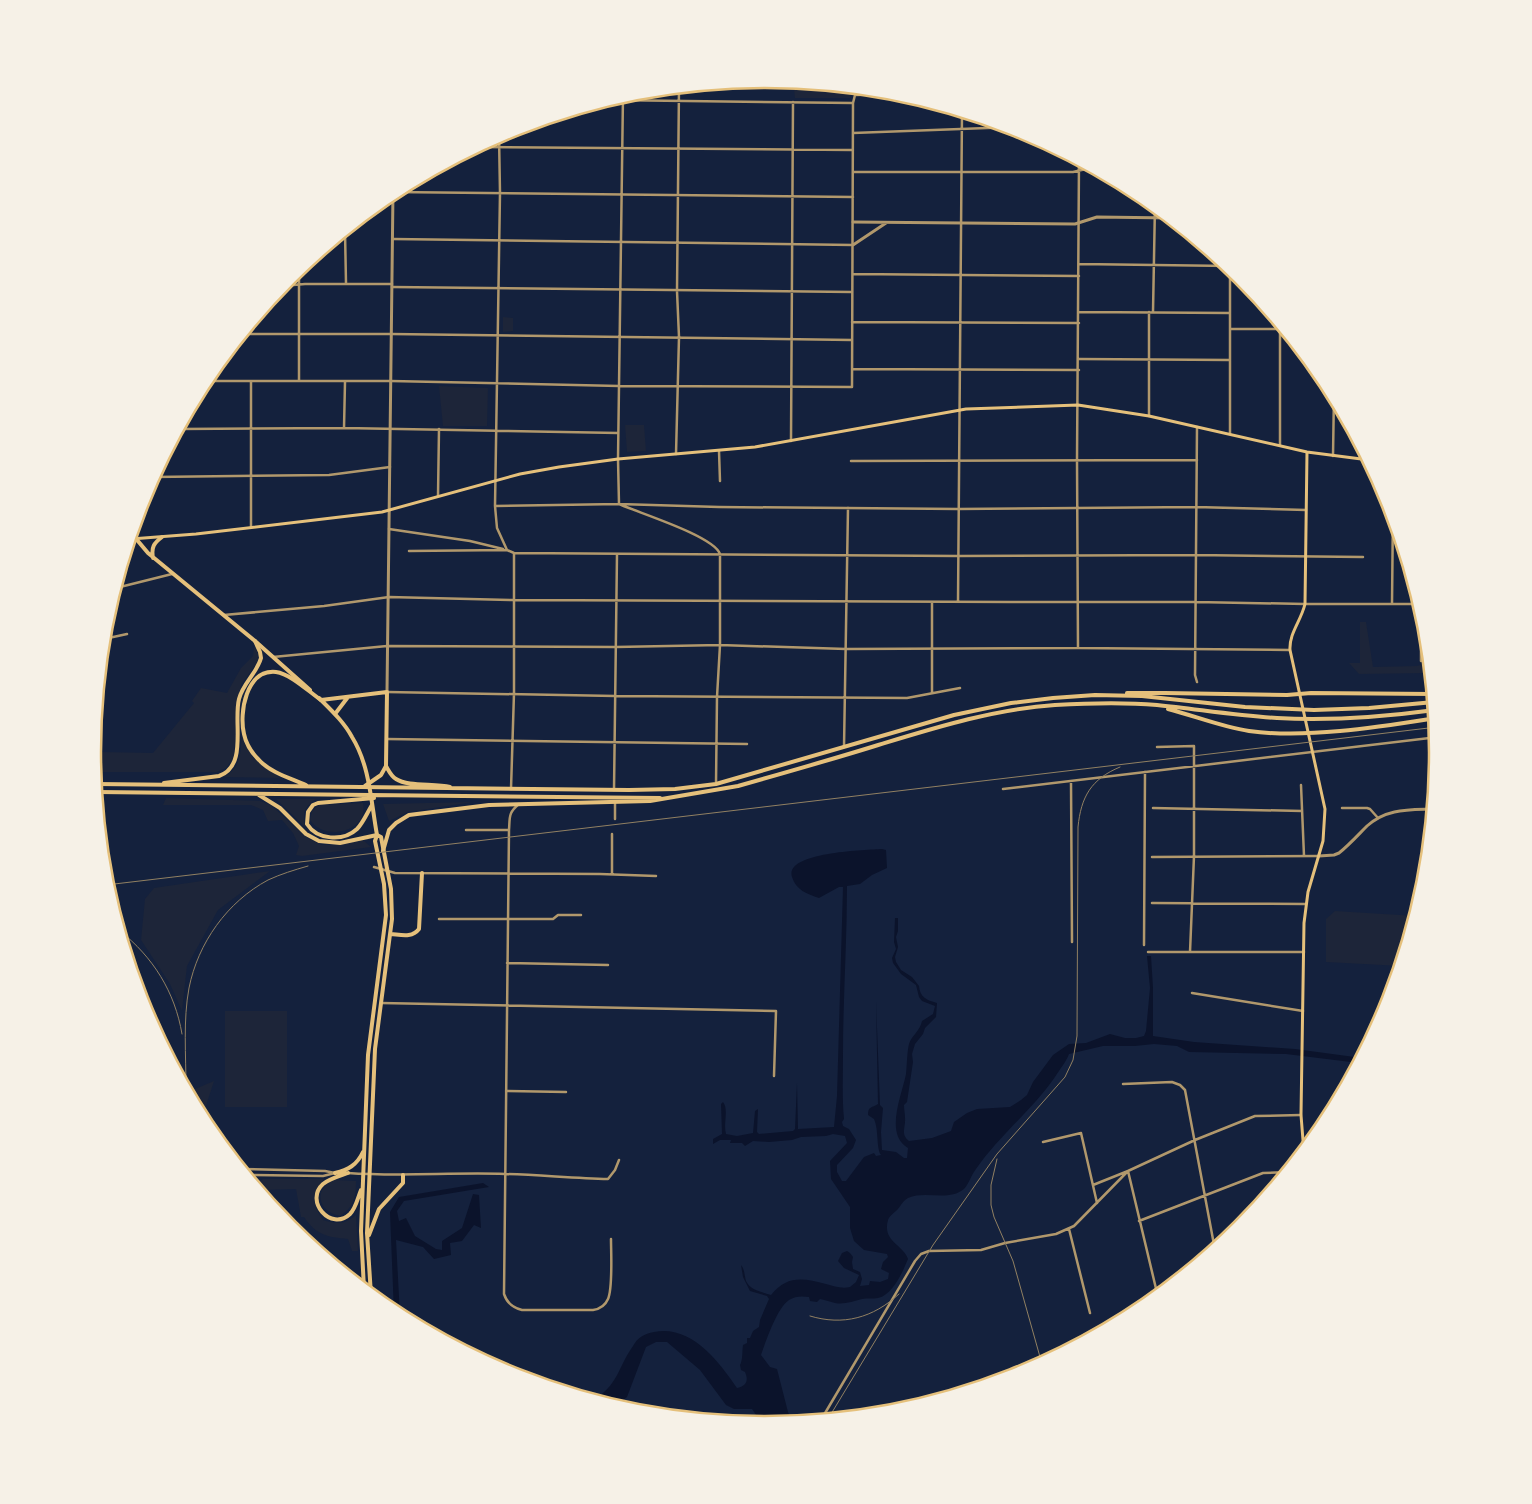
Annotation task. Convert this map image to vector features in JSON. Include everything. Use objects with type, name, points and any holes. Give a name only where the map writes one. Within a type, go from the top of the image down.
[{"type":"main road","points":[[137,539],[350,516],[390,509],[496,481],[559,467],[618,459],[755,447],[960,410],[1078,405],[1150,416],[1307,452],[1363,459]]},
{"type":"main road","points":[[1303,1143],[1301,1115],[1306,904],[1324,832],[1325,808],[1290,650],[1292,634],[1300,620],[1305,604],[1307,452]]},
{"type":"main road","points":[[153,558],[151,549],[153,544],[162,537]]},
{"type":"main road","points":[[136,542],[153,558],[255,641],[321,700],[346,727],[363,761],[384,851],[392,904],[391,934],[375,1049],[367,1240],[370,1286]]},
{"type":"main road","points":[[149,784],[219,776],[232,768],[237,755],[240,698],[261,658],[255,641]]},
{"type":"main road","points":[[308,786],[268,767],[252,752],[244,734],[243,708],[246,695],[252,684],[267,672],[289,677],[321,700],[387,692],[386,766],[381,775],[364,787]]},
{"type":"main road","points":[[102,784],[460,789],[675,789],[716,784],[931,721],[1002,705],[1053,698],[1148,692],[1287,695],[1311,692],[1428,694]]},
{"type":"main road","points":[[1095,696],[1142,696],[1245,707],[1314,710],[1369,708],[1428,703]]},
{"type":"main road","points":[[335,714],[348,697]]},
{"type":"main road","points":[[384,851],[389,830],[396,823],[409,816],[481,806],[650,802],[738,786],[935,728],[1008,711],[1075,704],[1122,704],[1156,705],[1262,717],[1316,719],[1371,717],[1429,711]]},
{"type":"main road","points":[[1156,705],[1248,731],[1308,733],[1429,719]]},
{"type":"main road","points":[[386,766],[393,777],[404,782],[438,784],[460,789]]},
{"type":"main road","points":[[103,792],[615,798],[684,796]]},
{"type":"main road","points":[[257,794],[280,808],[306,834],[319,841],[340,843],[379,836]]},
{"type":"main road","points":[[372,805],[358,828],[344,836],[336,838],[320,835],[313,832],[307,824],[308,812],[313,805],[318,803],[396,796]]},
{"type":"main road","points":[[363,1281],[361,1247],[370,1039],[386,922],[386,900],[375,841],[379,836]]},
{"type":"main road","points":[[391,934],[410,935],[419,929],[422,873]]},
{"type":"main road","points":[[335,1173],[345,1171],[353,1166],[364,1150]]},
{"type":"main road","points":[[348,1173],[327,1182],[319,1188],[317,1203],[324,1215],[337,1219],[349,1215],[363,1185]]},
{"type":"main road","points":[[367,1240],[377,1212],[402,1186],[404,1181],[403,1175]]},
{"type":"street","points":[[676,454],[679,337],[677,244],[679,93]]},
{"type":"street","points":[[214,382],[391,381],[619,386],[852,387],[853,103],[855,95],[864,95]]},
{"type":"street","points":[[635,100],[853,103]]},
{"type":"street","points":[[792,440],[791,244],[793,102]]},
{"type":"street","points":[[619,504],[618,432],[623,103]]},
{"type":"street","points":[[958,602],[962,117]]},
{"type":"street","points":[[853,133],[992,127]]},
{"type":"street","points":[[499,144],[499,288],[495,506],[497,528],[506,550]]},
{"type":"street","points":[[492,147],[853,150]]},
{"type":"street","points":[[1078,648],[1079,166]]},
{"type":"street","points":[[853,172],[1085,170]]},
{"type":"street","points":[[409,192],[853,197]]},
{"type":"street","points":[[393,202],[387,692],[907,698],[960,688]]},
{"type":"street","points":[[1154,213],[1154,312]]},
{"type":"street","points":[[853,222],[1075,224],[1092,217],[1161,218]]},
{"type":"street","points":[[392,239],[853,245],[887,223]]},
{"type":"street","points":[[345,238],[346,283]]},
{"type":"street","points":[[1079,264],[1219,266]]},
{"type":"street","points":[[853,274],[1079,276]]},
{"type":"street","points":[[1230,276],[1230,434]]},
{"type":"street","points":[[299,279],[299,381]]},
{"type":"street","points":[[293,285],[346,283],[620,291],[852,292]]},
{"type":"street","points":[[1079,312],[1230,313]]},
{"type":"street","points":[[1149,312],[1150,416]]},
{"type":"street","points":[[852,322],[1079,323]]},
{"type":"street","points":[[1230,330],[1279,330]]},
{"type":"street","points":[[1280,331],[1280,445]]},
{"type":"street","points":[[250,334],[852,340]]},
{"type":"street","points":[[1079,359],[1230,360]]},
{"type":"street","points":[[852,369],[959,371],[1079,370]]},
{"type":"street","points":[[251,381],[251,527]]},
{"type":"street","points":[[344,428],[345,381]]},
{"type":"street","points":[[1333,456],[1334,408]]},
{"type":"street","points":[[1197,427],[1194,675],[1197,682]]},
{"type":"street","points":[[186,429],[344,428],[618,432]]},
{"type":"street","points":[[438,496],[439,429]]},
{"type":"street","points":[[719,451],[720,481]]},
{"type":"street","points":[[851,461],[1197,460]]},
{"type":"street","points":[[161,477],[328,474],[390,467]]},
{"type":"street","points":[[495,506],[619,504],[958,509],[1196,507],[1306,510]]},
{"type":"street","points":[[619,504],[690,533],[716,547],[720,554],[720,645],[717,697],[716,784]]},
{"type":"street","points":[[844,746],[848,508]]},
{"type":"street","points":[[389,529],[470,541],[514,553],[958,556],[1196,554],[1363,557]]},
{"type":"street","points":[[1392,530],[1392,604]]},
{"type":"street","points":[[409,551],[506,550]]},
{"type":"street","points":[[511,789],[514,693],[514,553]]},
{"type":"street","points":[[614,790],[617,554]]},
{"type":"street","points":[[122,586],[173,574]]},
{"type":"street","points":[[222,615],[324,606],[389,597],[616,601],[1414,604]]},
{"type":"street","points":[[932,602],[932,692]]},
{"type":"street","points":[[111,637],[127,634]]},
{"type":"street","points":[[1421,640],[1421,661],[1424,660]]},
{"type":"street","points":[[273,657],[387,646],[616,647],[720,645],[932,650],[1078,648],[1290,650]]},
{"type":"street","points":[[1003,789],[1430,738]]},
{"type":"street","points":[[387,739],[747,744]]},
{"type":"street","points":[[1157,747],[1194,746],[1194,856],[1190,952]]},
{"type":"street","points":[[1144,945],[1145,772]]},
{"type":"street","points":[[1071,781],[1072,942]]},
{"type":"street","points":[[1301,785],[1304,856]]},
{"type":"street","points":[[615,802],[615,819]]},
{"type":"street","points":[[519,804],[510,814],[504,1294],[507,1302],[514,1308],[522,1310],[593,1310],[601,1307],[607,1301],[610,1292],[611,1239]]},
{"type":"street","points":[[1153,808],[1302,811]]},
{"type":"street","points":[[1342,808],[1367,808],[1378,818]]},
{"type":"street","points":[[1152,857],[1328,856],[1338,853],[1378,818],[1395,810],[1428,809]]},
{"type":"street","points":[[466,830],[510,830]]},
{"type":"street","points":[[612,834],[612,874]]},
{"type":"street","points":[[374,867],[395,874],[612,874],[656,876]]},
{"type":"street","points":[[1152,903],[1306,904]]},
{"type":"street","points":[[439,919],[553,919],[558,915],[582,915]]},
{"type":"street","points":[[1148,952],[1304,952]]},
{"type":"street","points":[[507,963],[608,965]]},
{"type":"street","points":[[1192,993],[1303,1011]]},
{"type":"street","points":[[381,1003],[776,1011],[774,1076]]},
{"type":"street","points":[[1123,1084],[1172,1082],[1180,1085],[1186,1094],[1214,1243]]},
{"type":"street","points":[[506,1091],[566,1092]]},
{"type":"street","points":[[1093,1185],[1255,1116],[1301,1115]]},
{"type":"street","points":[[1043,1142],[1081,1133],[1098,1203]]},
{"type":"street","points":[[249,1169],[403,1175],[434,1173],[505,1174],[608,1179],[615,1170],[618,1160]]},
{"type":"street","points":[[825,1414],[918,1257],[930,1251],[975,1251],[1005,1243],[1056,1234],[1069,1229],[1098,1203],[1128,1171]]},
{"type":"street","points":[[1128,1171],[1156,1290]]},
{"type":"street","points":[[1139,1221],[1263,1173],[1280,1172]]},
{"type":"street","points":[[254,1175],[323,1176],[335,1173]]},
{"type":"street","points":[[1069,1229],[1090,1313]]},
{"type":"shaded area","points":[[794,89],[850,93],[850,98],[795,98]]},
{"type":"shaded area","points":[[503,317],[513,318],[513,331],[503,332]]},
{"type":"shaded area","points":[[439,386],[488,388],[487,426],[443,426]]},
{"type":"shaded area","points":[[625,425],[644,425],[646,451],[627,452]]},
{"type":"shaded area","points":[[1360,622],[1366,622],[1373,667],[1417,666],[1425,664],[1426,673],[1359,674],[1349,663],[1360,663]]},
{"type":"shaded area","points":[[254,646],[259,654],[256,664],[241,685],[237,704],[234,757],[226,768],[217,772],[102,772],[101,752],[153,753],[194,703],[192,701],[201,688],[227,693],[241,668],[253,656]]},
{"type":"shaded area","points":[[242,732],[253,758],[280,778],[222,777],[229,774],[237,764]]},
{"type":"shaded area","points":[[166,798],[260,801],[271,805],[305,836],[322,845],[341,845],[363,840],[371,847],[302,856],[296,855],[299,846],[293,833],[282,820],[268,821],[263,810],[251,805],[163,805]]},
{"type":"shaded area","points":[[276,799],[316,799],[306,808],[305,827]]},
{"type":"shaded area","points":[[473,802],[408,812],[389,821],[383,804]]},
{"type":"shaded area","points":[[363,803],[363,813],[359,821],[353,827],[344,831],[325,831],[317,827],[310,820],[312,811],[319,805]]},
{"type":"shaded area","points":[[886,850],[887,868],[872,875],[860,884],[847,886],[843,1033],[844,1119],[842,1122],[843,1126],[849,1129],[856,1140],[853,1148],[837,1165],[837,1172],[842,1181],[846,1181],[864,1157],[874,1153],[876,1156],[881,1155],[878,1148],[876,1123],[868,1115],[870,1109],[878,1104],[876,1001],[880,1105],[883,1108],[882,1150],[896,1152],[907,1158],[908,1148],[901,1142],[896,1124],[906,1074],[908,1047],[910,1041],[920,1028],[922,1021],[933,1014],[935,1006],[922,1001],[916,985],[901,974],[893,963],[892,958],[896,949],[894,942],[895,918],[898,918],[896,962],[901,970],[912,977],[919,986],[924,998],[937,1003],[936,1017],[925,1028],[915,1044],[912,1054],[913,1062],[907,1102],[904,1105],[904,1133],[909,1141],[932,1138],[951,1131],[954,1122],[977,1109],[1010,1107],[1027,1095],[1033,1082],[1053,1055],[1069,1044],[1086,1043],[1110,1034],[1125,1038],[1144,1036],[1150,988],[1147,956],[1151,956],[1153,1036],[1194,1042],[1295,1049],[1356,1057],[1353,1062],[1286,1054],[1189,1052],[1177,1046],[1154,1044],[1103,1046],[1069,1054],[1063,1066],[1046,1089],[985,1157],[974,1171],[964,1189],[951,1195],[922,1195],[908,1198],[890,1217],[887,1227],[890,1238],[908,1259],[893,1288],[878,1298],[845,1303],[835,1303],[820,1299],[817,1302],[810,1301],[809,1297],[801,1296],[789,1300],[780,1310],[772,1325],[761,1355],[770,1367],[777,1369],[790,1415],[757,1416],[752,1409],[734,1409],[726,1405],[700,1370],[667,1342],[656,1342],[646,1347],[627,1397],[622,1401],[600,1395],[613,1382],[639,1338],[654,1332],[668,1331],[680,1334],[703,1347],[737,1388],[743,1386],[747,1380],[745,1372],[741,1370],[740,1365],[743,1345],[747,1343],[747,1338],[750,1338],[753,1331],[759,1327],[769,1299],[767,1296],[750,1291],[743,1277],[741,1265],[750,1287],[771,1295],[783,1284],[796,1280],[810,1280],[841,1287],[850,1287],[856,1282],[859,1275],[844,1268],[838,1261],[842,1253],[847,1251],[853,1257],[853,1269],[860,1272],[862,1279],[860,1286],[869,1285],[870,1281],[880,1282],[888,1279],[889,1273],[881,1269],[883,1262],[888,1257],[887,1254],[864,1250],[854,1241],[850,1228],[850,1207],[831,1179],[830,1161],[847,1143],[845,1136],[833,1134],[801,1137],[792,1140],[753,1141],[745,1146],[742,1143],[730,1143],[731,1140],[720,1140],[713,1144],[713,1139],[722,1134],[721,1104],[723,1102],[726,1109],[726,1134],[737,1136],[753,1133],[755,1111],[758,1109],[757,1132],[759,1134],[793,1131],[795,1129],[797,1083],[798,1129],[834,1127],[837,1096],[843,887],[839,887],[819,898],[802,891],[792,877],[793,869],[800,862],[813,857],[844,852]]},
{"type":"shaded area","points":[[270,871],[218,910],[187,966],[182,1011],[170,984],[141,940],[145,899],[154,888]]},
{"type":"shaded area","points":[[1335,911],[1410,916],[1395,966],[1326,962],[1326,919]]},
{"type":"shaded area","points":[[225,1011],[287,1011],[287,1107],[225,1107]]},
{"type":"shaded area","points":[[214,1081],[205,1108],[194,1089]]},
{"type":"shaded area","points":[[263,1179],[324,1179],[314,1199],[317,1209],[323,1220],[332,1222],[344,1222],[356,1215],[358,1251],[352,1251],[348,1239],[323,1234],[313,1228],[304,1217],[301,1217],[296,1189],[266,1190],[259,1181]]},
{"type":"shaded area","points":[[335,1180],[356,1181],[353,1201],[345,1213],[340,1216],[326,1210],[321,1199],[323,1188]]},
{"type":"shaded area","points":[[483,1183],[489,1187],[404,1201],[397,1211],[399,1221],[406,1218],[415,1236],[436,1249],[442,1250],[442,1241],[462,1228],[473,1194],[479,1195],[481,1228],[474,1225],[462,1241],[450,1243],[451,1255],[434,1259],[423,1247],[396,1240],[399,1306],[394,1303],[390,1212],[399,1197]]},
{"type":"railway","points":[[114,884],[1429,728]]},
{"type":"railway","points":[[832,1413],[933,1245],[997,1154],[1065,1077],[1073,1060],[1077,1036],[1079,816],[1089,790],[1102,777],[1120,767]]},
{"type":"railway","points":[[186,1075],[185,1025],[187,1000],[193,971],[207,940],[227,912],[253,889],[268,880],[308,866]]},
{"type":"railway","points":[[128,938],[143,952],[161,976],[174,1004],[182,1034]]},
{"type":"railway","points":[[997,1159],[991,1185],[991,1205],[994,1217],[1013,1261],[1040,1357]]},
{"type":"railway","points":[[810,1316],[834,1320],[857,1318],[879,1309],[899,1294]]}]
